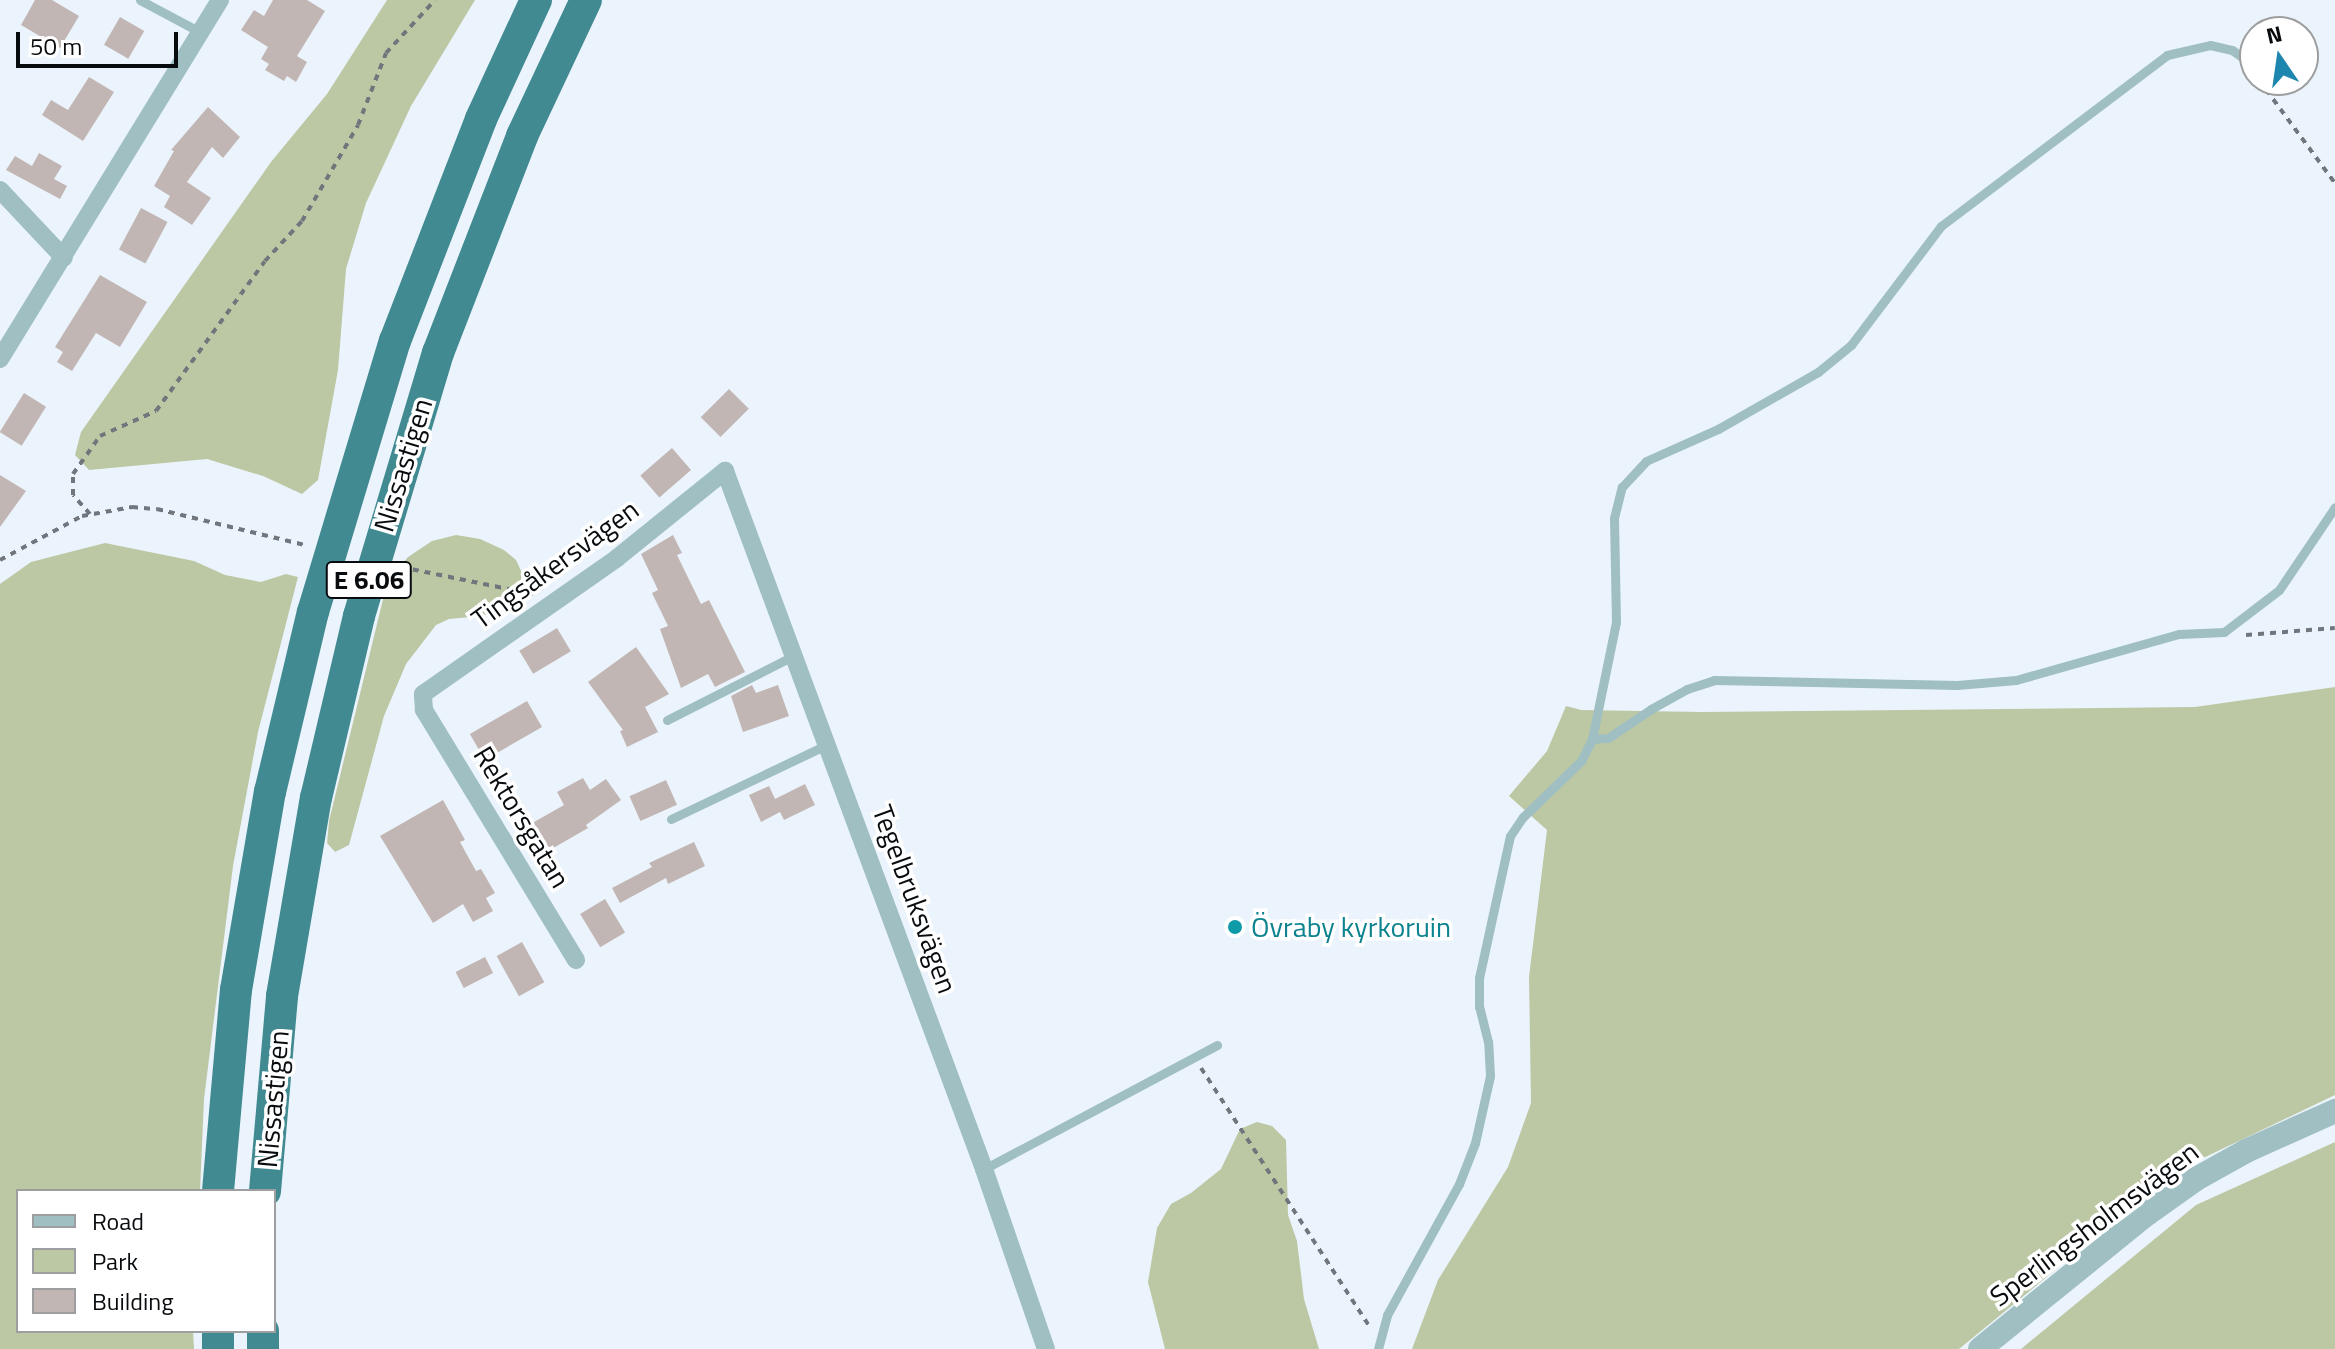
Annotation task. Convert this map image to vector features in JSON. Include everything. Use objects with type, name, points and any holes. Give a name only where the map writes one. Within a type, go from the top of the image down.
[{"type":"highway","name":"Nissastigen","points":[[218,1189],[236,990],[270,792],[313,612],[395,341],[481,119],[536,0]]},
{"type":"highway","name":"Nissastigen","points":[[265,1189],[282,996],[316,798],[359,616],[438,353],[522,136],[586,0]]},
{"type":"street","points":[[0,359],[220,0]]},
{"type":"street","points":[[0,190],[64,258]]},
{"type":"street","name":"Tingsåkersvägen","points":[[421,702],[423,694],[617,558],[725,471]]},
{"type":"street","name":"Tegelbruksvägen","points":[[725,471],[984,1169],[1046,1349]]},
{"type":"street","name":"Rektorsgatan","points":[[421,702],[576,960]]},
{"type":"street","name":"Sperlingsholmsvägen","points":[[1980,1349],[2147,1214],[2196,1179],[2246,1151],[2335,1111]]},
{"type":"lane","points":[[140,0],[200,32]]},
{"type":"lane","points":[[1378,1345],[1387,1315],[1459,1184],[1475,1143],[1490,1076],[1488,1042],[1479,1007],[1479,978],[1510,836],[1523,817],[1581,761],[1592,739],[1616,622],[1614,518],[1622,487],[1646,461],[1718,429],[1818,372],[1851,345],[1941,226],[2167,55],[2210,45],[2232,50],[2239,55]]},
{"type":"lane","points":[[1592,739],[1608,738],[1675,696],[1714,680],[1957,685],[2001,681],[2179,634],[2224,632],[2279,590],[2335,507]]},
{"type":"lane","points":[[667,720],[795,655]]},
{"type":"lane","points":[[671,819],[828,744]]},
{"type":"lane","points":[[984,1169],[1217,1045]]},
{"type":"path","points":[[90,514],[73,495],[73,474],[100,436],[156,411],[265,261],[302,221],[358,125],[386,53],[435,0]]},
{"type":"path","points":[[2271,96],[2335,183]]},
{"type":"path","points":[[0,560],[90,514],[132,507],[157,509],[311,547]]},
{"type":"path","points":[[395,566],[536,595],[548,604]]},
{"type":"path","points":[[2224,632],[2244,635],[2335,628]]},
{"type":"path","points":[[1194,1057],[1378,1345]]},
{"type":"green space","points":[[387,0],[475,0],[411,106],[366,203],[346,269],[338,370],[318,480],[302,494],[263,476],[207,459],[89,470],[75,455],[81,432],[271,162],[327,94]]},
{"type":"green space","points":[[456,535],[480,539],[504,550],[516,560],[522,573],[518,597],[504,609],[481,616],[449,619],[436,625],[406,664],[384,716],[349,845],[335,852],[327,843],[329,821],[387,583],[408,557],[432,541]]},
{"type":"green space","points":[[105,543],[194,561],[225,575],[261,582],[286,574],[298,577],[258,732],[233,866],[204,1099],[200,1189],[16,1189],[16,1333],[193,1333],[194,1349],[0,1349],[0,584],[31,562]]},
{"type":"green space","points":[[2335,687],[2335,1095],[2176,1171],[1959,1349],[1412,1349],[1438,1280],[1508,1167],[1531,1103],[1529,977],[1547,830],[1509,796],[1547,751],[1566,706],[1581,710],[1702,712],[2195,707]]},
{"type":"green space","points":[[1257,1122],[1272,1126],[1286,1140],[1288,1215],[1297,1241],[1304,1299],[1319,1349],[1165,1349],[1148,1282],[1157,1228],[1171,1204],[1191,1193],[1221,1169],[1240,1129]]},
{"type":"green space","points":[[2335,1142],[2335,1349],[2021,1349],[2196,1205]]},
{"type":"building","points":[[35,0],[52,0],[79,16],[60,48],[21,25]]},
{"type":"building","points":[[273,0],[307,0],[325,11],[297,56],[307,62],[296,82],[287,76],[284,81],[265,70],[269,64],[261,59],[268,47],[241,30],[254,10],[264,16]]},
{"type":"building","points":[[120,17],[144,31],[128,59],[104,45]]},
{"type":"building","points":[[89,77],[114,92],[83,141],[42,115],[51,100],[68,110]]},
{"type":"building","points":[[208,107],[240,137],[223,158],[212,147],[187,182],[211,198],[192,225],[164,207],[170,196],[154,186],[174,151],[171,150]]},
{"type":"building","points":[[39,153],[62,166],[54,179],[67,186],[60,199],[6,170],[15,156],[32,166]]},
{"type":"building","points":[[141,208],[167,222],[145,264],[119,249]]},
{"type":"building","points":[[100,275],[147,302],[120,347],[96,333],[72,371],[57,362],[63,352],[55,347]]},
{"type":"building","points":[[729,389],[749,409],[721,437],[701,417]]},
{"type":"building","points":[[24,393],[46,407],[22,446],[0,431]]},
{"type":"building","points":[[672,448],[691,470],[659,497],[640,476]]},
{"type":"building","points":[[0,475],[26,491],[0,527]]},
{"type":"building","points":[[673,535],[682,553],[677,555],[701,604],[709,600],[745,672],[715,687],[708,674],[681,688],[660,629],[668,626],[652,593],[658,590],[641,554]]},
{"type":"building","points":[[557,628],[571,651],[533,674],[519,651]]},
{"type":"building","points":[[636,647],[669,694],[645,707],[658,732],[627,747],[620,731],[623,730],[588,682]]},
{"type":"building","points":[[752,685],[756,693],[778,685],[789,716],[743,732],[731,696]]},
{"type":"building","points":[[527,701],[542,727],[485,760],[470,734]]},
{"type":"building","points":[[583,778],[590,790],[606,779],[621,800],[586,825],[588,828],[543,854],[527,826],[564,805],[557,792]]},
{"type":"building","points":[[666,780],[677,805],[640,821],[629,796]]},
{"type":"building","points":[[805,784],[815,805],[784,820],[780,812],[761,822],[749,795],[769,786],[775,799]]},
{"type":"building","points":[[443,800],[465,840],[460,842],[476,871],[481,869],[495,893],[486,898],[493,911],[473,922],[463,904],[433,923],[380,836]]},
{"type":"building","points":[[694,842],[705,866],[668,884],[666,878],[620,903],[612,888],[652,867],[649,863]]},
{"type":"building","points":[[605,899],[625,932],[600,947],[580,914]]},
{"type":"building","points":[[522,942],[544,982],[519,996],[497,956]]},
{"type":"building","points":[[485,957],[493,973],[464,988],[456,972]]},
{"type":"place","name":"Övraby kyrkoruin","points":[[1235,927]]}]
